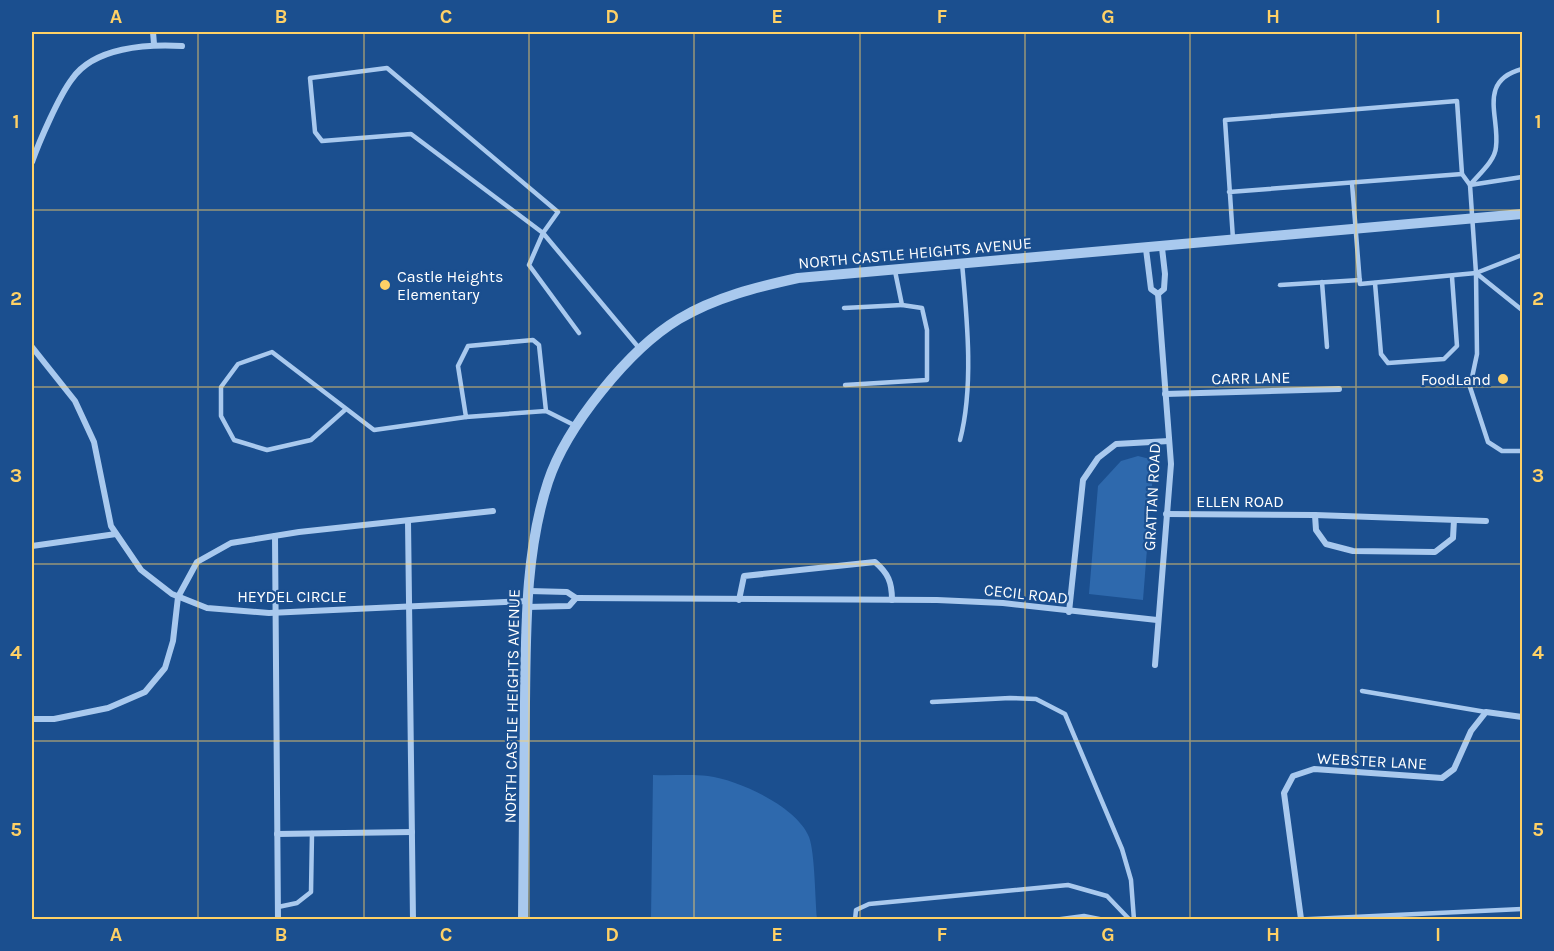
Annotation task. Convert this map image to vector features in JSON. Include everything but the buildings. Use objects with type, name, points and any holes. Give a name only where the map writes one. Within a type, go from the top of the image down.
[{"type":"street","points":[[153,32],[154,44]]},
{"type":"street","points":[[32,162],[72,78],[99,57],[154,44],[183,46]]},
{"type":"street","name":"NORTH CASTLE HEIGHTS AVENUE","points":[[523,920],[528,599],[540,507],[556,460],[576,426],[593,403],[660,332],[680,318],[737,292],[798,278],[894,268],[1162,248],[1522,214]]},
{"type":"street","points":[[1146,249],[1151,289],[1158,294],[1164,289],[1162,248]]},
{"type":"street","name":"GRATTAN ROAD","points":[[1155,665],[1171,464],[1158,294]]},
{"type":"street","name":"HEYDEL CIRCLE","points":[[32,347],[75,401],[94,442],[111,526],[141,570],[178,597],[207,608],[275,613],[528,599]]},
{"type":"street","name":"CARR LANE","points":[[1165,394],[1339,389]]},
{"type":"street","points":[[1069,612],[1083,480],[1098,458],[1116,444],[1169,441]]},
{"type":"street","points":[[32,719],[54,719],[108,708],[145,692],[165,668],[172,641],[178,597],[197,562],[231,543],[494,511]]},
{"type":"street","name":"ELLEN ROAD","points":[[1166,514],[1314,515],[1486,521]]},
{"type":"street","points":[[1314,515],[1316,530],[1326,544],[1353,551],[1435,552],[1453,538],[1454,520]]},
{"type":"street","points":[[408,520],[413,920]]},
{"type":"street","points":[[32,546],[116,534]]},
{"type":"street","points":[[275,536],[278,920]]},
{"type":"street","points":[[739,600],[744,576],[875,562],[886,571],[892,586],[892,600]]},
{"type":"street","points":[[567,592],[576,598],[569,606],[528,599],[567,592]]},
{"type":"street","name":"CECIL ROAD","points":[[576,598],[1003,603],[1157,620]]},
{"type":"street","points":[[1486,712],[1522,717]]},
{"type":"street","name":"WEBSTER LANE","points":[[1301,919],[1284,793],[1293,776],[1314,769],[1442,778],[1454,769],[1472,731],[1486,712]]},
{"type":"street","points":[[277,834],[412,832]]},
{"type":"lane","points":[[579,333],[529,265],[543,233],[558,212],[387,68],[310,78],[315,132],[322,141],[411,134],[543,233],[641,351]]},
{"type":"lane","points":[[1470,185],[1493,157],[1496,148],[1492,103],[1496,89],[1506,77],[1522,69]]},
{"type":"lane","points":[[1233,241],[1224,120],[1457,101],[1462,174],[1470,185],[1476,273],[1477,354],[1470,387],[1488,442],[1502,451],[1522,451]]},
{"type":"lane","points":[[1229,192],[1462,174]]},
{"type":"lane","points":[[1470,185],[1522,177]]},
{"type":"lane","points":[[1352,183],[1360,284],[1476,273],[1522,255]]},
{"type":"lane","points":[[960,440],[966,416],[966,309],[962,263]]},
{"type":"lane","points":[[894,268],[902,305]]},
{"type":"lane","points":[[1476,273],[1522,310]]},
{"type":"lane","points":[[1375,283],[1381,354],[1388,363],[1444,358],[1457,346],[1452,277]]},
{"type":"lane","points":[[1280,285],[1360,280]]},
{"type":"lane","points":[[1322,282],[1327,347]]},
{"type":"lane","points":[[844,308],[902,305],[922,308],[927,330],[927,380],[845,385]]},
{"type":"lane","points":[[466,417],[458,366],[468,346],[533,340],[539,345],[546,411]]},
{"type":"lane","points":[[346,409],[311,440],[267,450],[234,440],[220,416],[221,387],[238,364],[272,352],[374,430],[466,417],[546,411],[576,426]]},
{"type":"lane","points":[[1362,691],[1486,712]]},
{"type":"lane","points":[[932,702],[1036,699],[1065,714],[1122,849],[1131,879],[1132,920]]},
{"type":"lane","points":[[278,907],[297,903],[311,892],[312,833]]},
{"type":"lane","points":[[855,920],[856,910],[869,904],[1068,885],[1107,896],[1132,920]]},
{"type":"lane","points":[[1290,920],[1522,909]]},
{"type":"lane","points":[[1054,920],[1084,916],[1104,920]]},
{"type":"shaded area","points":[[1138,456],[1154,460],[1143,600],[1089,594],[1098,486],[1121,461]]},
{"type":"shaded area","points":[[653,775],[701,775],[735,783],[766,797],[793,815],[809,837],[811,844],[817,919],[651,919]]},
{"type":"place","name":"Castle Heights Elementary","points":[[385,285]]},
{"type":"place","name":"FoodLand","points":[[1503,379]]}]
